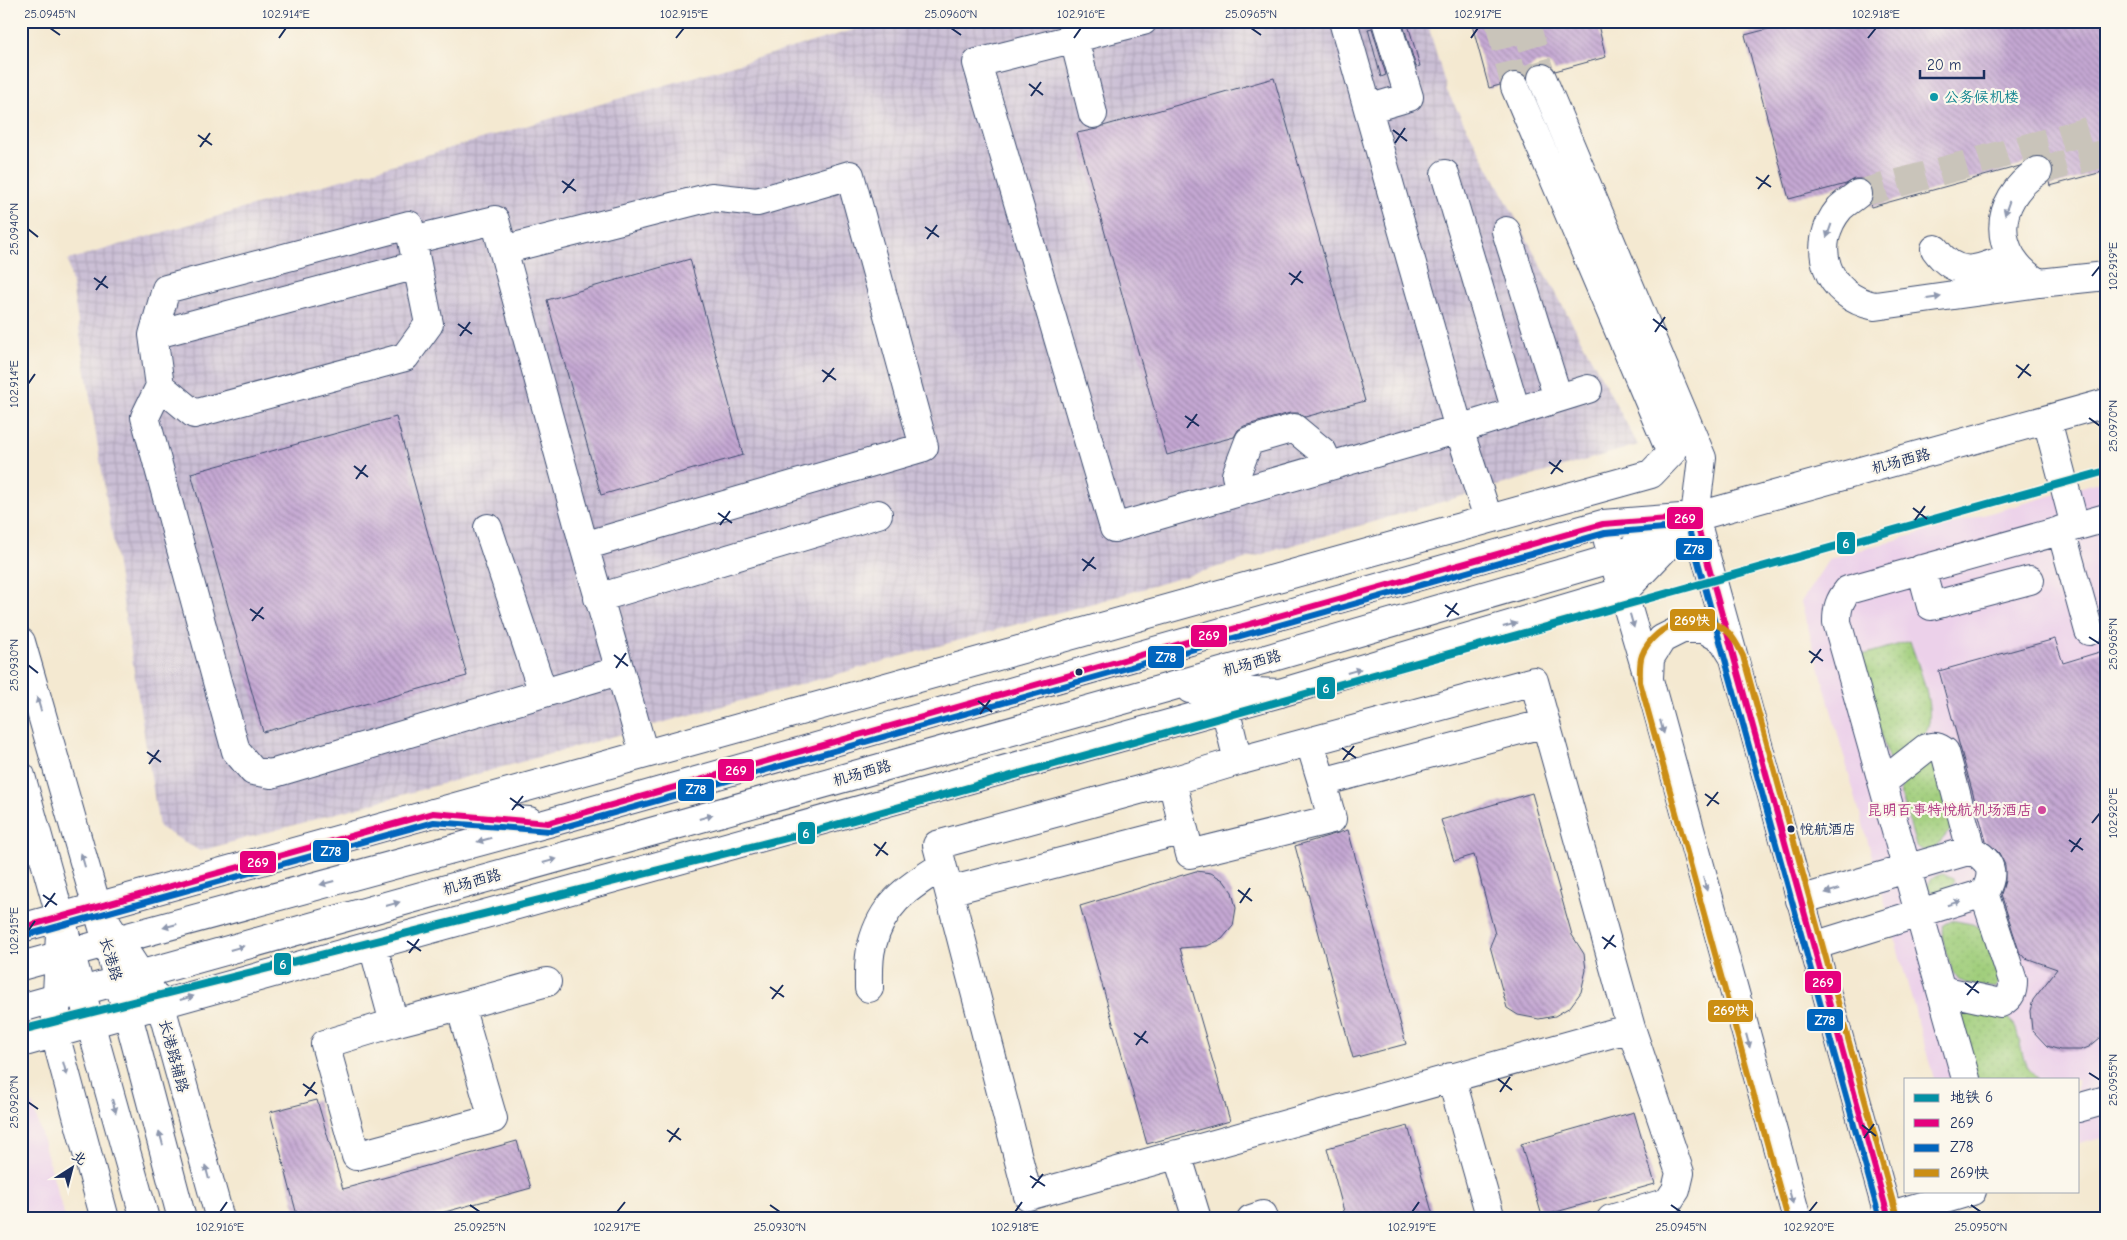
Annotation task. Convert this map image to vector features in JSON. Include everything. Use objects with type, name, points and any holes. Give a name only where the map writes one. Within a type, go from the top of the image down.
[{"type":"main road","points":[[1143,21],[977,63],[1114,528],[1459,429],[1588,389]]},
{"type":"main road","points":[[1343,21],[1459,429],[1488,518]]},
{"type":"main road","points":[[1368,109],[1409,97],[1386,21]]},
{"type":"main road","points":[[1074,39],[1093,114]]},
{"type":"main road","points":[[1542,78],[1702,458],[1695,517],[1889,1217],[1957,1203]]},
{"type":"main road","points":[[21,928],[1651,474],[1671,453],[1515,88]]},
{"type":"main road","points":[[2038,171],[2026,179],[2009,201],[2004,215],[2003,229],[2005,243],[2011,256],[2028,276],[2039,283]]},
{"type":"main road","points":[[1446,174],[1516,411]]},
{"type":"main road","points":[[503,250],[711,197],[757,202],[850,175],[853,184],[924,447],[584,546]]},
{"type":"main road","points":[[1858,194],[1841,207],[1834,217],[1825,240],[1824,253],[1830,276],[1836,285],[1853,300],[1875,306],[2039,283],[2106,276]]},
{"type":"main road","points":[[153,335],[415,253],[495,220],[618,671],[644,754]]},
{"type":"main road","points":[[160,386],[194,414],[405,357],[429,324],[409,225],[166,290],[153,335],[160,386],[145,417],[236,751],[254,771],[271,774],[618,671]]},
{"type":"main road","points":[[1506,231],[1558,398]]},
{"type":"main road","points":[[1935,249],[1948,263],[1966,270],[1983,268],[2011,256]]},
{"type":"main road","name":"机场西路","points":[[21,966],[548,822],[1603,524],[1695,517],[2106,403]]},
{"type":"main road","points":[[2047,420],[2089,631]]},
{"type":"main road","points":[[1240,491],[1236,475],[1249,441],[1294,428],[1323,452],[1327,466]]},
{"type":"main road","points":[[598,598],[878,514]]},
{"type":"main road","points":[[21,1043],[161,1006],[1225,708],[1624,591],[1695,517]]},
{"type":"main road","name":"机场西路","points":[[21,1008],[1166,688],[1614,558],[1695,517]]},
{"type":"main road","points":[[1966,1078],[1838,622],[1837,608],[1840,599],[1848,590],[2106,518]]},
{"type":"main road","points":[[1603,524],[1649,680],[1797,1219]]},
{"type":"main road","points":[[488,528],[543,693]]},
{"type":"main road","points":[[1921,569],[1931,606],[2030,580]]},
{"type":"main road","points":[[1649,680],[1650,658],[1662,639],[1682,629],[1704,629],[1723,640],[1735,659]]},
{"type":"main road","name":"长港路","points":[[21,642],[96,907],[129,978],[128,1015],[182,1219]]},
{"type":"main road","points":[[1611,1219],[1668,1202],[1676,1190],[1680,1173],[1631,1028],[1534,681],[937,845],[1028,1196],[1631,1028]]},
{"type":"main road","points":[[1166,688],[1280,692]]},
{"type":"main road","points":[[1225,708],[1238,761]]},
{"type":"main road","points":[[1322,782],[1546,723]]},
{"type":"main road","points":[[1172,781],[1190,854],[1332,819],[1310,743]]},
{"type":"main road","points":[[1883,782],[1926,748],[1934,746],[1940,748],[1945,752],[1971,850]]},
{"type":"main road","points":[[21,776],[61,917],[70,994],[91,1025],[145,1219]]},
{"type":"main road","points":[[433,814],[548,822]]},
{"type":"main road","points":[[868,988],[871,946],[887,908],[908,888],[946,878],[1184,830]]},
{"type":"main road","points":[[1800,900],[1908,870],[1971,850],[1981,855],[1988,863],[1991,874],[1989,884],[1984,893],[1813,946]]},
{"type":"main road","points":[[1941,990],[2001,1003],[2008,999],[2013,991],[2012,981],[1984,893]]},
{"type":"main road","points":[[373,946],[394,1023]]},
{"type":"main road","points":[[1932,958],[1924,979],[1925,990],[1944,1062]]},
{"type":"main road","name":"长港路辅路","points":[[129,978],[161,1006],[220,1219]]},
{"type":"main road","points":[[460,1006],[493,1119],[356,1156],[325,1044],[394,1023],[547,982]]},
{"type":"main road","points":[[70,994],[55,1034],[105,1219]]},
{"type":"main road","points":[[1451,1077],[1491,1219]]},
{"type":"main road","points":[[2080,1107],[2106,1100]]},
{"type":"main road","points":[[1177,1154],[1197,1219]]},
{"type":"main road","points":[[1251,1219],[1263,1215],[1264,1219]]},
{"type":"shaded area","points":[[884,21],[1427,21],[1447,91],[1638,445],[1097,602],[200,851],[159,827],[68,260]]},
{"type":"shaded area","name":"昆明百事特悦航机场酒店","points":[[2106,480],[2106,1137],[2080,1144],[2080,1078],[1934,1078],[1801,602],[1829,559]]},
{"type":"shaded area","points":[[21,1098],[33,1105],[65,1219],[21,1219]]},
{"type":"green space","points":[[1910,641],[1926,689],[1930,715],[1924,735],[1917,742],[1889,760],[1856,657]]},
{"type":"green space","points":[[1934,758],[1953,827],[1935,848],[1926,852],[1916,846],[1901,789],[1906,779]]},
{"type":"green space","points":[[1943,874],[1953,878],[1954,881],[1950,891],[1935,895],[1927,888],[1928,885],[1933,878]]},
{"type":"green space","points":[[1951,920],[1972,924],[1981,928],[2000,979],[1996,988],[1968,984],[1961,981],[1953,971],[1944,946],[1942,930],[1943,925]]},
{"type":"green space","points":[[1966,1009],[2009,1018],[2017,1032],[2026,1064],[2037,1078],[1977,1078],[1961,1017]]},
{"type":"building","points":[[1402,21],[1407,21],[1420,66],[1416,67]]},
{"type":"building","points":[[1471,21],[1597,21],[1606,57],[1555,71],[1551,65],[1536,63],[1529,69],[1527,77],[1517,72],[1509,72],[1503,77],[1500,85],[1489,88]]},
{"type":"building","name":"公务候机楼","points":[[1798,21],[2106,21],[2106,171],[2050,186],[2049,182],[2053,176],[2053,169],[2050,162],[2044,157],[2036,156],[2020,166],[1871,207],[1873,191],[1870,184],[1863,179],[1855,179],[1846,184],[1789,199],[1745,35]]},
{"type":"building","points":[[1372,28],[1386,75],[1381,77],[1368,29]]},
{"type":"building","points":[[1274,78],[1365,401],[1305,417],[1298,413],[1290,413],[1244,426],[1238,430],[1234,437],[1167,455],[1077,133],[1097,129]]},
{"type":"building","points":[[690,259],[743,455],[601,495],[547,300]]},
{"type":"building","points":[[396,417],[467,676],[263,732],[191,473]]},
{"type":"building","name":"昆明百事特悦航机场酒店","points":[[2055,639],[2063,663],[2106,650],[2106,1033],[2089,1047],[2081,1050],[2060,1050],[2047,1046],[2032,1030],[2030,1011],[2033,1000],[2057,969],[2020,954],[2001,894],[2005,881],[2005,865],[1999,853],[1986,841],[1939,671]]},
{"type":"building","points":[[1532,793],[1572,935],[1584,954],[1586,970],[1581,992],[1570,1007],[1555,1016],[1539,1019],[1518,1015],[1507,1008],[1490,946],[1495,934],[1474,855],[1454,861],[1441,820]]},
{"type":"building","points":[[1348,830],[1406,1044],[1353,1058],[1295,846]]},
{"type":"building","points":[[1196,871],[1211,873],[1223,880],[1232,892],[1236,908],[1233,926],[1222,939],[1207,946],[1180,948],[1230,1121],[1147,1144],[1080,906]]},
{"type":"building","points":[[317,1100],[343,1189],[517,1141],[531,1188],[420,1219],[298,1219],[270,1112]]},
{"type":"building","points":[[1634,1112],[1655,1184],[1542,1216],[1521,1144]]},
{"type":"building","points":[[1408,1126],[1434,1219],[1346,1219],[1327,1148]]},
{"type":"tunnel","points":[[1499,21],[1515,87]]},
{"type":"tunnel","points":[[1525,21],[1542,78]]},
{"type":"tunnel","points":[[1858,194],[2106,126]]},
{"type":"tunnel","points":[[2038,171],[2106,153]]},
{"type":"metro line","name":"6","points":[[21,1030],[814,831],[2106,471]]},
{"type":"transit line","name":"269","points":[[21,928],[433,813],[548,823],[1603,524],[1695,517],[1889,1219]]},
{"type":"transit line","name":"Z78","points":[[23,936],[434,822],[550,831],[1605,533],[1688,526],[1880,1219]]},
{"type":"transit line","name":"269快","points":[[1788,1219],[1640,682],[1641,658],[1648,644],[1657,634],[1680,622],[1706,621],[1718,625],[1731,635],[1743,656],[1897,1217]]},
{"type":"place","name":"公务候机楼","points":[[1934,97]]},
{"type":"place","name":"昆明百事特悦航机场酒店","points":[[2042,810]]},
{"type":"place","name":"悦航酒店","points":[[1791,829]]}]
